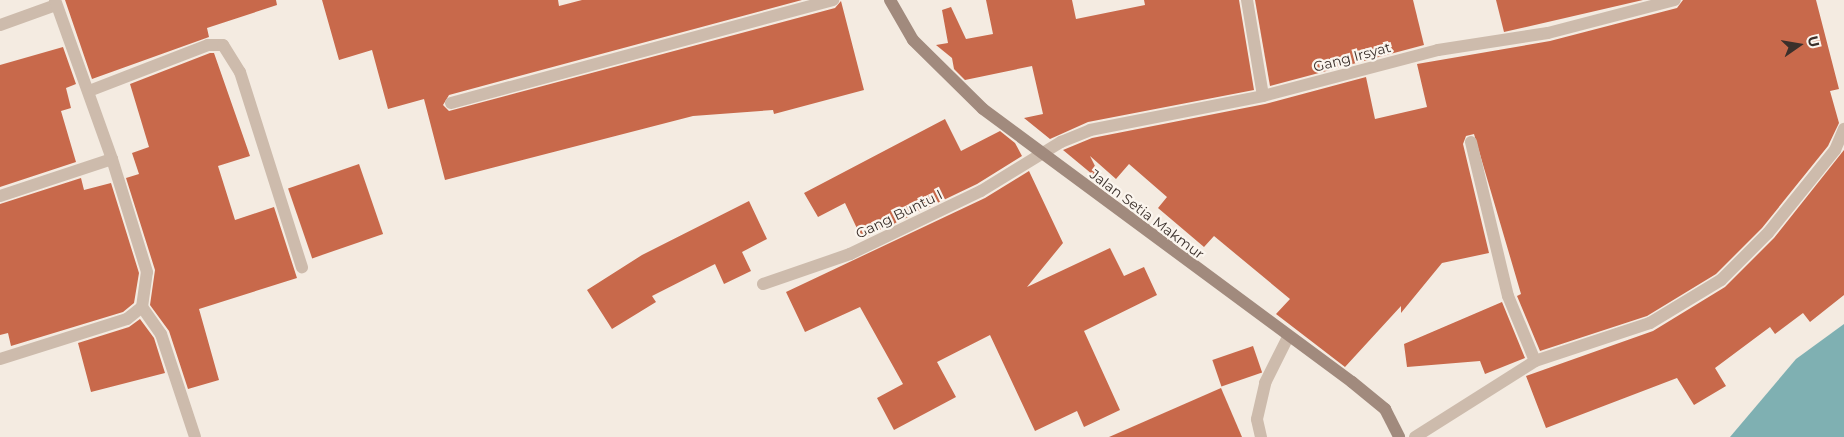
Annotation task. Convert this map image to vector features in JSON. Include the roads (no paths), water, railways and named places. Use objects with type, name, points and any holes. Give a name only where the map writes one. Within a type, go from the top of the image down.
[{"type":"main road","name":"Jalan Setia Makmur","points":[[890,0],[913,40],[984,109],[1042,155],[1385,410],[1399,437]]},
{"type":"street","points":[[451,103],[833,0]]},
{"type":"street","points":[[1247,0],[1263,96]]},
{"type":"street","name":"Gang Irsyat","points":[[1042,155],[1090,130],[1263,96],[1438,50],[1548,33],[1675,0]]},
{"type":"street","points":[[0,25],[55,2],[112,159],[147,272],[142,307],[161,334],[195,437]]},
{"type":"street","points":[[89,92],[208,44],[223,45],[240,72],[302,266]]},
{"type":"street","points":[[1415,437],[1535,361],[1650,323],[1721,280],[1768,233],[1835,150],[1844,129]]},
{"type":"street","points":[[1471,142],[1508,296],[1535,361]]},
{"type":"street","name":"Gang Buntu I","points":[[763,284],[850,254],[981,191],[1042,155]]},
{"type":"street","points":[[0,196],[112,159]]},
{"type":"street","points":[[0,359],[126,319],[142,307]]},
{"type":"street","points":[[1261,437],[1257,419],[1265,383],[1288,337]]},
{"type":"water","points":[[1844,324],[1844,437],[1730,437],[1796,359]]}]
